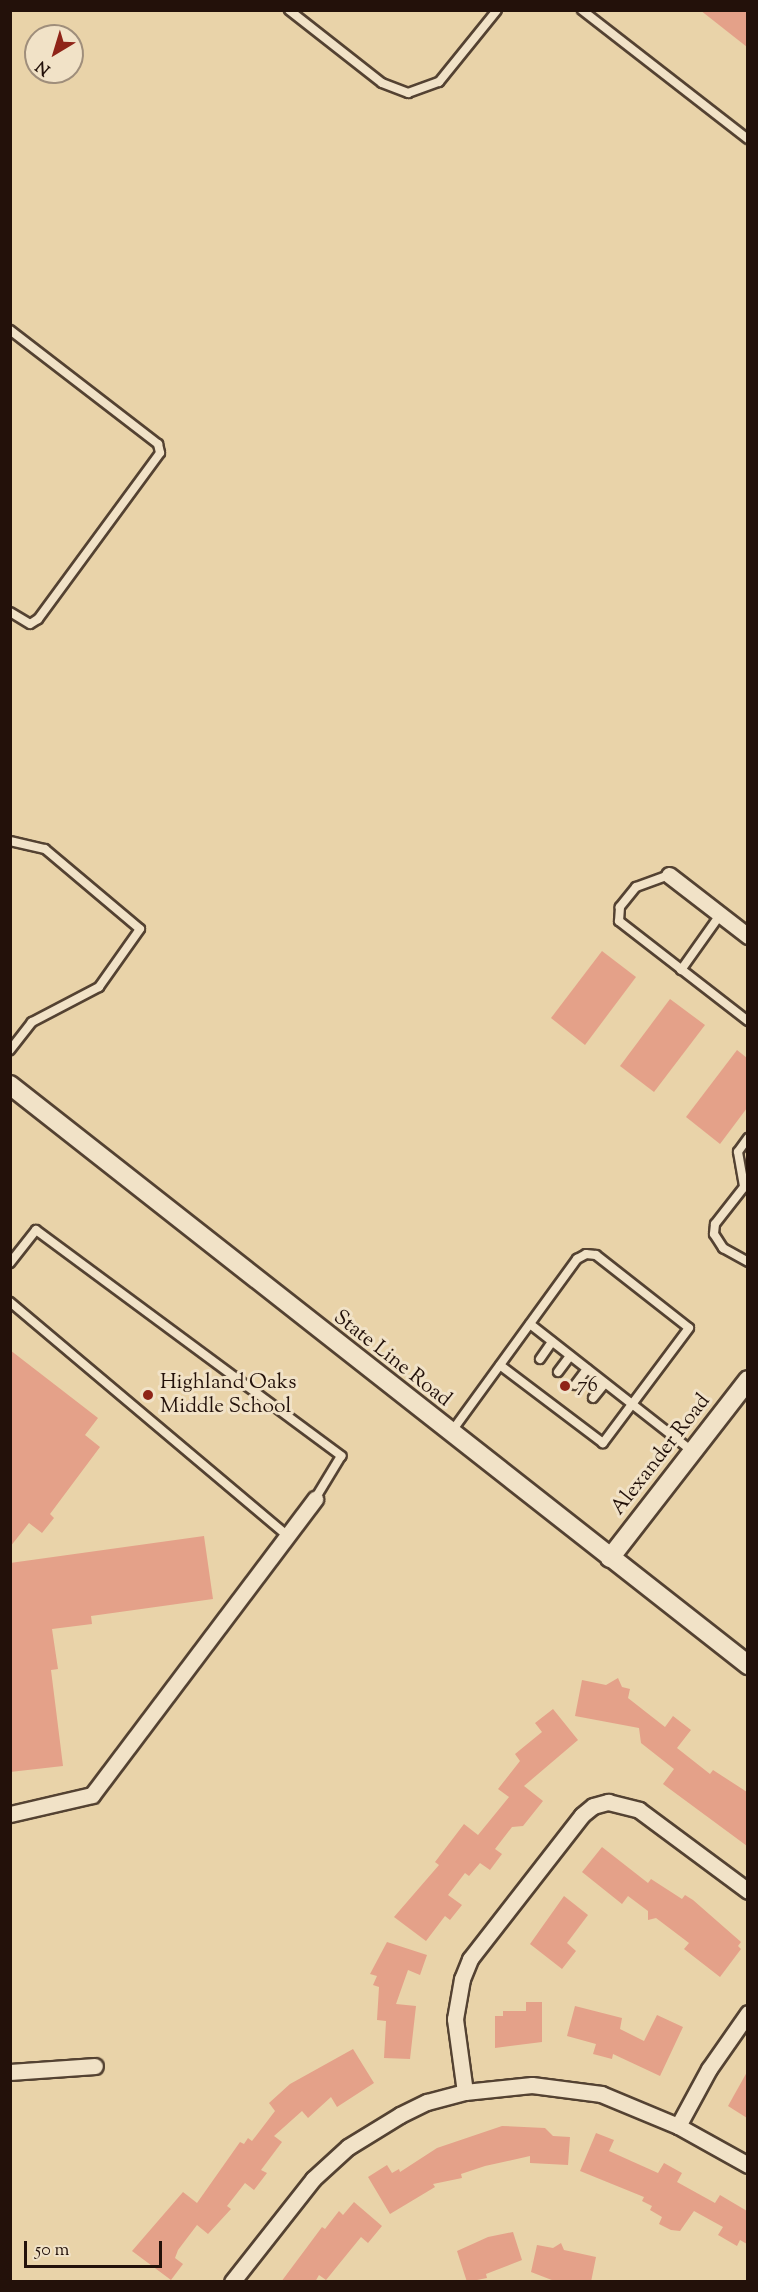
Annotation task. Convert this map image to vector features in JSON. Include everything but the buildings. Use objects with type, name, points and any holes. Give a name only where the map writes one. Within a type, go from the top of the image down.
[{"type":"street","points":[[669,875],[747,936]]},
{"type":"street","name":"State Line Road","points":[[10,1085],[747,1665]]},
{"type":"street","name":"Alexander Road","points":[[610,1558],[747,1380]]},
{"type":"street","points":[[10,1814],[93,1796],[315,1499]]},
{"type":"street","points":[[465,2092],[456,2019],[462,1979],[470,1959],[582,1815],[608,1802],[639,1810],[747,1891]]},
{"type":"street","points":[[678,2126],[708,2069],[747,2013]]},
{"type":"street","points":[[10,2072],[95,2066]]},
{"type":"street","points":[[232,2282],[313,2179],[348,2147],[400,2115],[427,2102],[465,2092],[532,2085],[601,2094],[678,2126],[747,2165]]},
{"type":"lane","points":[[289,10],[382,83],[408,93],[439,82],[496,10]]},
{"type":"lane","points":[[582,10],[747,139]]},
{"type":"lane","points":[[10,330],[158,444],[160,453],[38,619],[30,624],[10,612]]},
{"type":"lane","points":[[10,841],[45,849],[140,929],[99,987],[32,1022],[10,1050]]},
{"type":"lane","points":[[669,875],[636,887],[620,907],[619,916],[623,927],[747,1019]]},
{"type":"lane","points":[[681,970],[720,915]]},
{"type":"lane","points":[[746,1262],[723,1248],[714,1234],[715,1224],[744,1187],[738,1152],[747,1138]]},
{"type":"lane","points":[[10,1263],[36,1230],[341,1456],[315,1499]]},
{"type":"lane","points":[[450,1433],[577,1259],[586,1254],[596,1255],[688,1328],[603,1443],[576,1422],[561,1405],[541,1396],[500,1365]]},
{"type":"lane","points":[[10,1302],[288,1536]]},
{"type":"lane","points":[[530,1324],[692,1452]]},
{"type":"lane","points":[[540,1359],[552,1342]]},
{"type":"lane","points":[[558,1372],[570,1356]]},
{"type":"lane","points":[[575,1385],[586,1369]]},
{"type":"lane","points":[[523,1383],[529,1376]]},
{"type":"lane","points":[[594,1398],[605,1383]]},
{"type":"lane","points":[[541,1396],[546,1388]]},
{"type":"lane","points":[[576,1422],[582,1414]]},
{"type":"place","name":"76","points":[[565,1386]]},
{"type":"place","name":"Highland Oaks Middle School","points":[[148,1395]]}]
